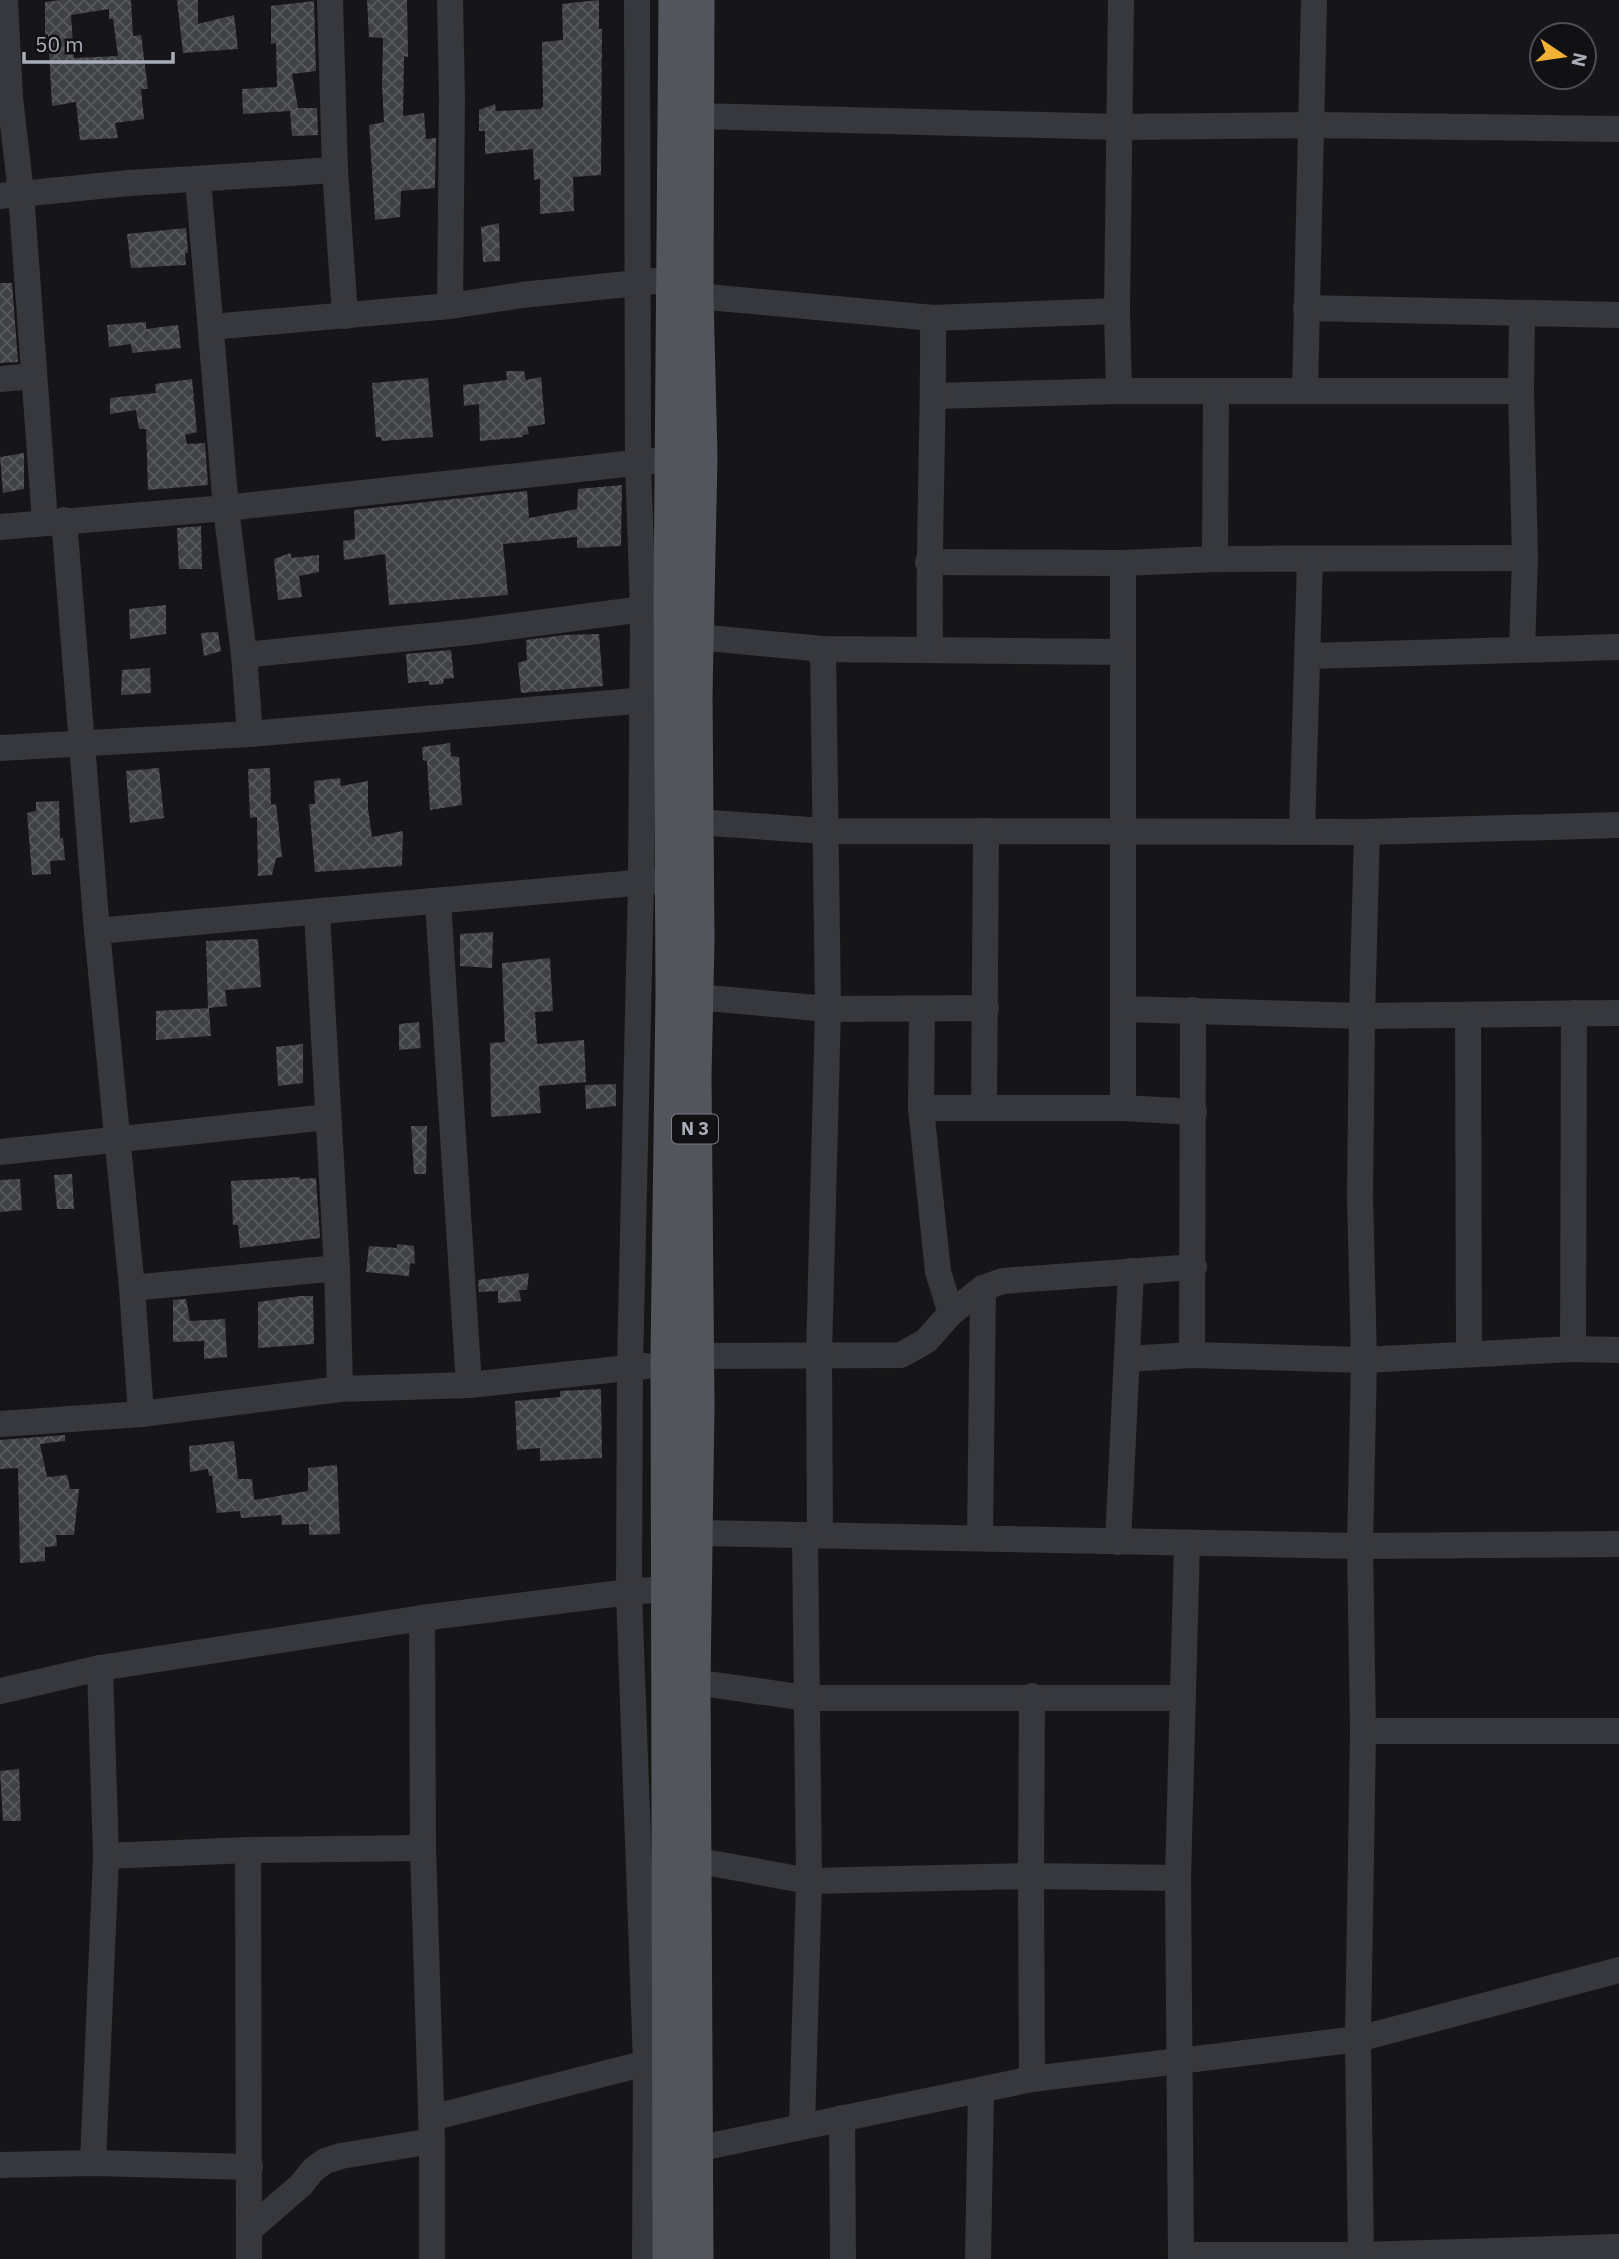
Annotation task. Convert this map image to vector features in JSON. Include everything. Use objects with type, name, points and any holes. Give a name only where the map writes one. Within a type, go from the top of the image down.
[{"type":"main road","name":"N 3","points":[[669,2259],[670,1859],[681,1588],[682,1361],[671,995],[655,881],[656,699],[671,460],[669,286],[675,0]]},
{"type":"main road","name":"N 3","points":[[697,2259],[694,1682],[681,1588],[696,1533],[698,1406],[682,1361],[697,997],[701,457],[669,286],[698,116],[698,0]]},
{"type":"street","points":[[5,0],[11,195],[55,521],[81,743],[116,1140],[132,1288],[141,1414]]},
{"type":"street","points":[[330,0],[335,170],[345,316]]},
{"type":"street","points":[[450,0],[450,306]]},
{"type":"street","points":[[0,748],[250,734],[656,699],[643,609],[638,462],[669,286],[638,0]]},
{"type":"street","points":[[1119,391],[1117,311],[1121,0]]},
{"type":"street","points":[[1305,391],[1314,0]]},
{"type":"street","points":[[698,116],[1118,127],[1312,125],[1619,129]]},
{"type":"street","points":[[11,195],[335,170]]},
{"type":"street","points":[[198,180],[226,508],[244,656],[250,734]]},
{"type":"street","points":[[211,327],[669,286],[933,318],[1117,311]]},
{"type":"street","points":[[1306,308],[1619,315]]},
{"type":"street","points":[[1522,314],[1525,558],[1522,649]]},
{"type":"street","points":[[930,648],[928,562],[934,396],[933,318]]},
{"type":"street","points":[[0,379],[34,376]]},
{"type":"street","points":[[934,396],[1119,391],[1521,391]]},
{"type":"street","points":[[1215,559],[1216,391]]},
{"type":"street","points":[[0,527],[226,508],[671,460]]},
{"type":"street","points":[[928,562],[1123,563],[1215,559],[1525,558]]},
{"type":"street","points":[[1302,831],[1310,560]]},
{"type":"street","points":[[1123,563],[1123,1108]]},
{"type":"street","points":[[244,656],[469,632],[643,609]]},
{"type":"street","points":[[698,637],[823,649],[1122,652]]},
{"type":"street","points":[[1308,656],[1619,647]]},
{"type":"street","points":[[802,2126],[808,1881],[806,1698],[828,1009],[823,649]]},
{"type":"street","points":[[697,822],[824,831],[1367,832],[1619,825]]},
{"type":"street","points":[[984,1107],[986,831]]},
{"type":"street","points":[[1361,2257],[1358,2039],[1363,1731],[1360,1546],[1364,1360],[1360,1196],[1367,832]]},
{"type":"street","points":[[97,931],[317,914],[655,881],[630,1366],[629,1592],[646,2063],[645,2259]]},
{"type":"street","points":[[438,902],[469,1385]]},
{"type":"street","points":[[317,914],[337,1268],[340,1389]]},
{"type":"street","points":[[697,997],[828,1009],[986,1008]]},
{"type":"street","points":[[1124,1009],[1362,1016],[1619,1013]]},
{"type":"street","points":[[922,1010],[921,1108],[938,1272],[951,1313]]},
{"type":"street","points":[[1192,1010],[1192,1355]]},
{"type":"street","points":[[1573,1349],[1574,1013]]},
{"type":"street","points":[[1468,1015],[1469,1354]]},
{"type":"street","points":[[921,1108],[1123,1108],[1194,1112]]},
{"type":"street","points":[[0,1152],[328,1116]]},
{"type":"street","points":[[0,1424],[141,1414],[340,1389],[469,1385],[682,1361],[901,1355],[926,1341],[951,1313],[983,1288],[1003,1281],[1194,1267]]},
{"type":"street","points":[[132,1288],[337,1268]]},
{"type":"street","points":[[1118,1542],[1130,1271]]},
{"type":"street","points":[[980,1538],[983,1288]]},
{"type":"street","points":[[1127,1359],[1192,1355],[1364,1360],[1573,1349],[1619,1350]]},
{"type":"street","points":[[696,1533],[1360,1546],[1619,1544]]},
{"type":"street","points":[[1187,1543],[1178,1878],[1181,2257],[1361,2257],[1619,2247]]},
{"type":"street","points":[[0,1691],[100,1668],[422,1618],[681,1588]]},
{"type":"street","points":[[422,1618],[432,2259]]},
{"type":"street","points":[[93,2163],[106,1856],[100,1668]]},
{"type":"street","points":[[694,1682],[806,1698],[1182,1698]]},
{"type":"street","points":[[1032,1696],[1032,2079]]},
{"type":"street","points":[[1363,1731],[1619,1731]]},
{"type":"street","points":[[106,1856],[248,1850],[424,1848]]},
{"type":"street","points":[[248,1850],[249,2259]]},
{"type":"street","points":[[694,1860],[808,1881],[1031,1876],[1178,1878]]},
{"type":"street","points":[[696,2149],[1032,2079],[1358,2039],[1619,1970]]},
{"type":"street","points":[[249,2230],[301,2185],[313,2169],[325,2161],[646,2063]]},
{"type":"street","points":[[978,2259],[981,2090]]},
{"type":"street","points":[[842,2118],[843,2259]]},
{"type":"street","points":[[0,2165],[93,2163],[250,2167]]},
{"type":"building","points":[[131,0],[133,36],[141,35],[148,89],[141,89],[144,119],[115,123],[118,138],[80,140],[76,102],[52,106],[49,52],[45,52],[45,2]],"holes":[[[109,9],[109,19],[113,19],[118,56],[74,58],[71,15]]]},
{"type":"building","points":[[177,0],[198,0],[198,24],[234,15],[238,49],[183,53]]},
{"type":"building","points":[[367,0],[407,0],[408,57],[404,56],[403,116],[424,113],[426,139],[436,138],[435,188],[401,191],[400,217],[375,220],[369,125],[384,122],[383,38],[369,37]]},
{"type":"building","points":[[599,0],[599,29],[602,29],[601,175],[573,177],[574,211],[540,214],[540,179],[534,180],[533,149],[485,154],[485,131],[479,131],[479,110],[495,104],[496,111],[541,109],[542,42],[563,40],[562,4]]},
{"type":"building","points":[[314,1],[316,71],[292,74],[298,108],[317,108],[318,135],[292,136],[290,111],[243,114],[242,89],[277,87],[276,43],[271,44],[271,6]]},
{"type":"building","points":[[499,223],[500,261],[483,262],[481,227]]},
{"type":"building","points":[[186,228],[186,265],[131,268],[127,234]]},
{"type":"building","points":[[0,283],[12,283],[18,362],[0,363]]},
{"type":"building","points":[[146,322],[146,329],[178,325],[181,348],[132,353],[131,344],[109,347],[107,325]]},
{"type":"building","points":[[506,371],[524,371],[526,380],[541,377],[545,424],[527,427],[529,434],[523,437],[480,441],[479,404],[464,406],[463,385],[507,380]]},
{"type":"building","points":[[428,378],[433,437],[382,441],[381,437],[376,437],[372,383]]},
{"type":"building","points":[[192,379],[197,432],[185,435],[187,444],[205,443],[208,485],[148,490],[146,429],[139,429],[136,410],[110,414],[110,398],[156,393],[155,384]]},
{"type":"building","points":[[24,453],[24,489],[3,493],[0,457]]},
{"type":"building","points":[[622,485],[621,546],[577,548],[577,537],[503,544],[508,595],[389,605],[385,554],[344,560],[343,541],[355,539],[354,510],[527,491],[529,518],[577,509],[578,489]]},
{"type":"building","points":[[201,526],[202,569],[179,569],[177,528]]},
{"type":"building","points":[[291,553],[291,558],[319,555],[319,572],[299,576],[302,597],[278,600],[274,559]]},
{"type":"building","points":[[166,605],[166,634],[130,639],[129,609]]},
{"type":"building","points":[[218,632],[221,651],[204,656],[201,633]]},
{"type":"building","points":[[599,634],[603,686],[521,693],[518,663],[527,660],[526,640]]},
{"type":"building","points":[[451,650],[454,678],[444,679],[443,684],[429,685],[429,681],[408,683],[406,654]]},
{"type":"building","points":[[150,668],[151,693],[121,695],[122,670]]},
{"type":"building","points":[[450,743],[451,756],[459,757],[462,805],[430,810],[427,761],[423,760],[422,747]]},
{"type":"building","points":[[159,768],[164,818],[130,823],[126,771]]},
{"type":"building","points":[[270,768],[271,805],[276,804],[282,857],[276,858],[272,875],[258,876],[257,817],[250,818],[248,769]]},
{"type":"building","points":[[340,778],[341,786],[368,781],[372,837],[403,831],[402,866],[315,872],[309,804],[315,804],[314,781]]},
{"type":"building","points":[[59,801],[60,838],[63,838],[65,860],[50,861],[51,874],[32,875],[27,813],[36,811],[36,802]]},
{"type":"building","points":[[493,932],[492,968],[460,966],[460,934]]},
{"type":"building","points":[[258,939],[261,987],[225,990],[227,1006],[208,1008],[206,941]]},
{"type":"building","points":[[550,958],[553,1011],[535,1012],[537,1044],[584,1040],[586,1082],[539,1086],[541,1113],[491,1117],[490,1043],[505,1042],[502,963]]},
{"type":"building","points":[[209,1008],[211,1036],[156,1040],[156,1011]]},
{"type":"building","points":[[419,1022],[421,1048],[399,1050],[399,1024]]},
{"type":"building","points":[[303,1044],[303,1083],[278,1086],[276,1047]]},
{"type":"building","points":[[616,1084],[616,1106],[586,1109],[585,1085]]},
{"type":"building","points":[[411,1126],[427,1126],[426,1174],[414,1174]]},
{"type":"building","points":[[72,1174],[74,1209],[57,1209],[54,1175]]},
{"type":"building","points":[[316,1178],[320,1238],[240,1248],[238,1225],[233,1225],[231,1181]]},
{"type":"building","points":[[20,1179],[22,1210],[0,1212],[0,1180]]},
{"type":"building","points":[[397,1244],[414,1246],[415,1264],[410,1263],[409,1276],[366,1272],[369,1246],[397,1248]]},
{"type":"building","points":[[529,1273],[527,1290],[519,1290],[521,1301],[498,1303],[498,1291],[479,1292],[478,1280]]},
{"type":"building","points":[[313,1296],[314,1344],[258,1348],[258,1302]]},
{"type":"building","points":[[186,1299],[190,1321],[225,1319],[227,1357],[204,1359],[204,1341],[173,1342],[173,1300]]},
{"type":"building","points":[[601,1389],[602,1458],[540,1461],[540,1448],[517,1450],[515,1401],[560,1397],[560,1391]]},
{"type":"building","points":[[65,1435],[65,1441],[40,1444],[47,1477],[67,1475],[70,1489],[79,1489],[74,1535],[56,1535],[57,1546],[45,1547],[45,1561],[20,1563],[18,1468],[0,1469],[0,1440]]},
{"type":"building","points":[[234,1441],[238,1479],[252,1479],[254,1500],[308,1491],[308,1468],[337,1465],[340,1534],[309,1535],[309,1524],[282,1525],[281,1515],[241,1518],[240,1511],[217,1513],[212,1476],[209,1476],[208,1469],[190,1472],[189,1446]]},
{"type":"building","points":[[19,1769],[21,1821],[3,1821],[0,1771]]}]
